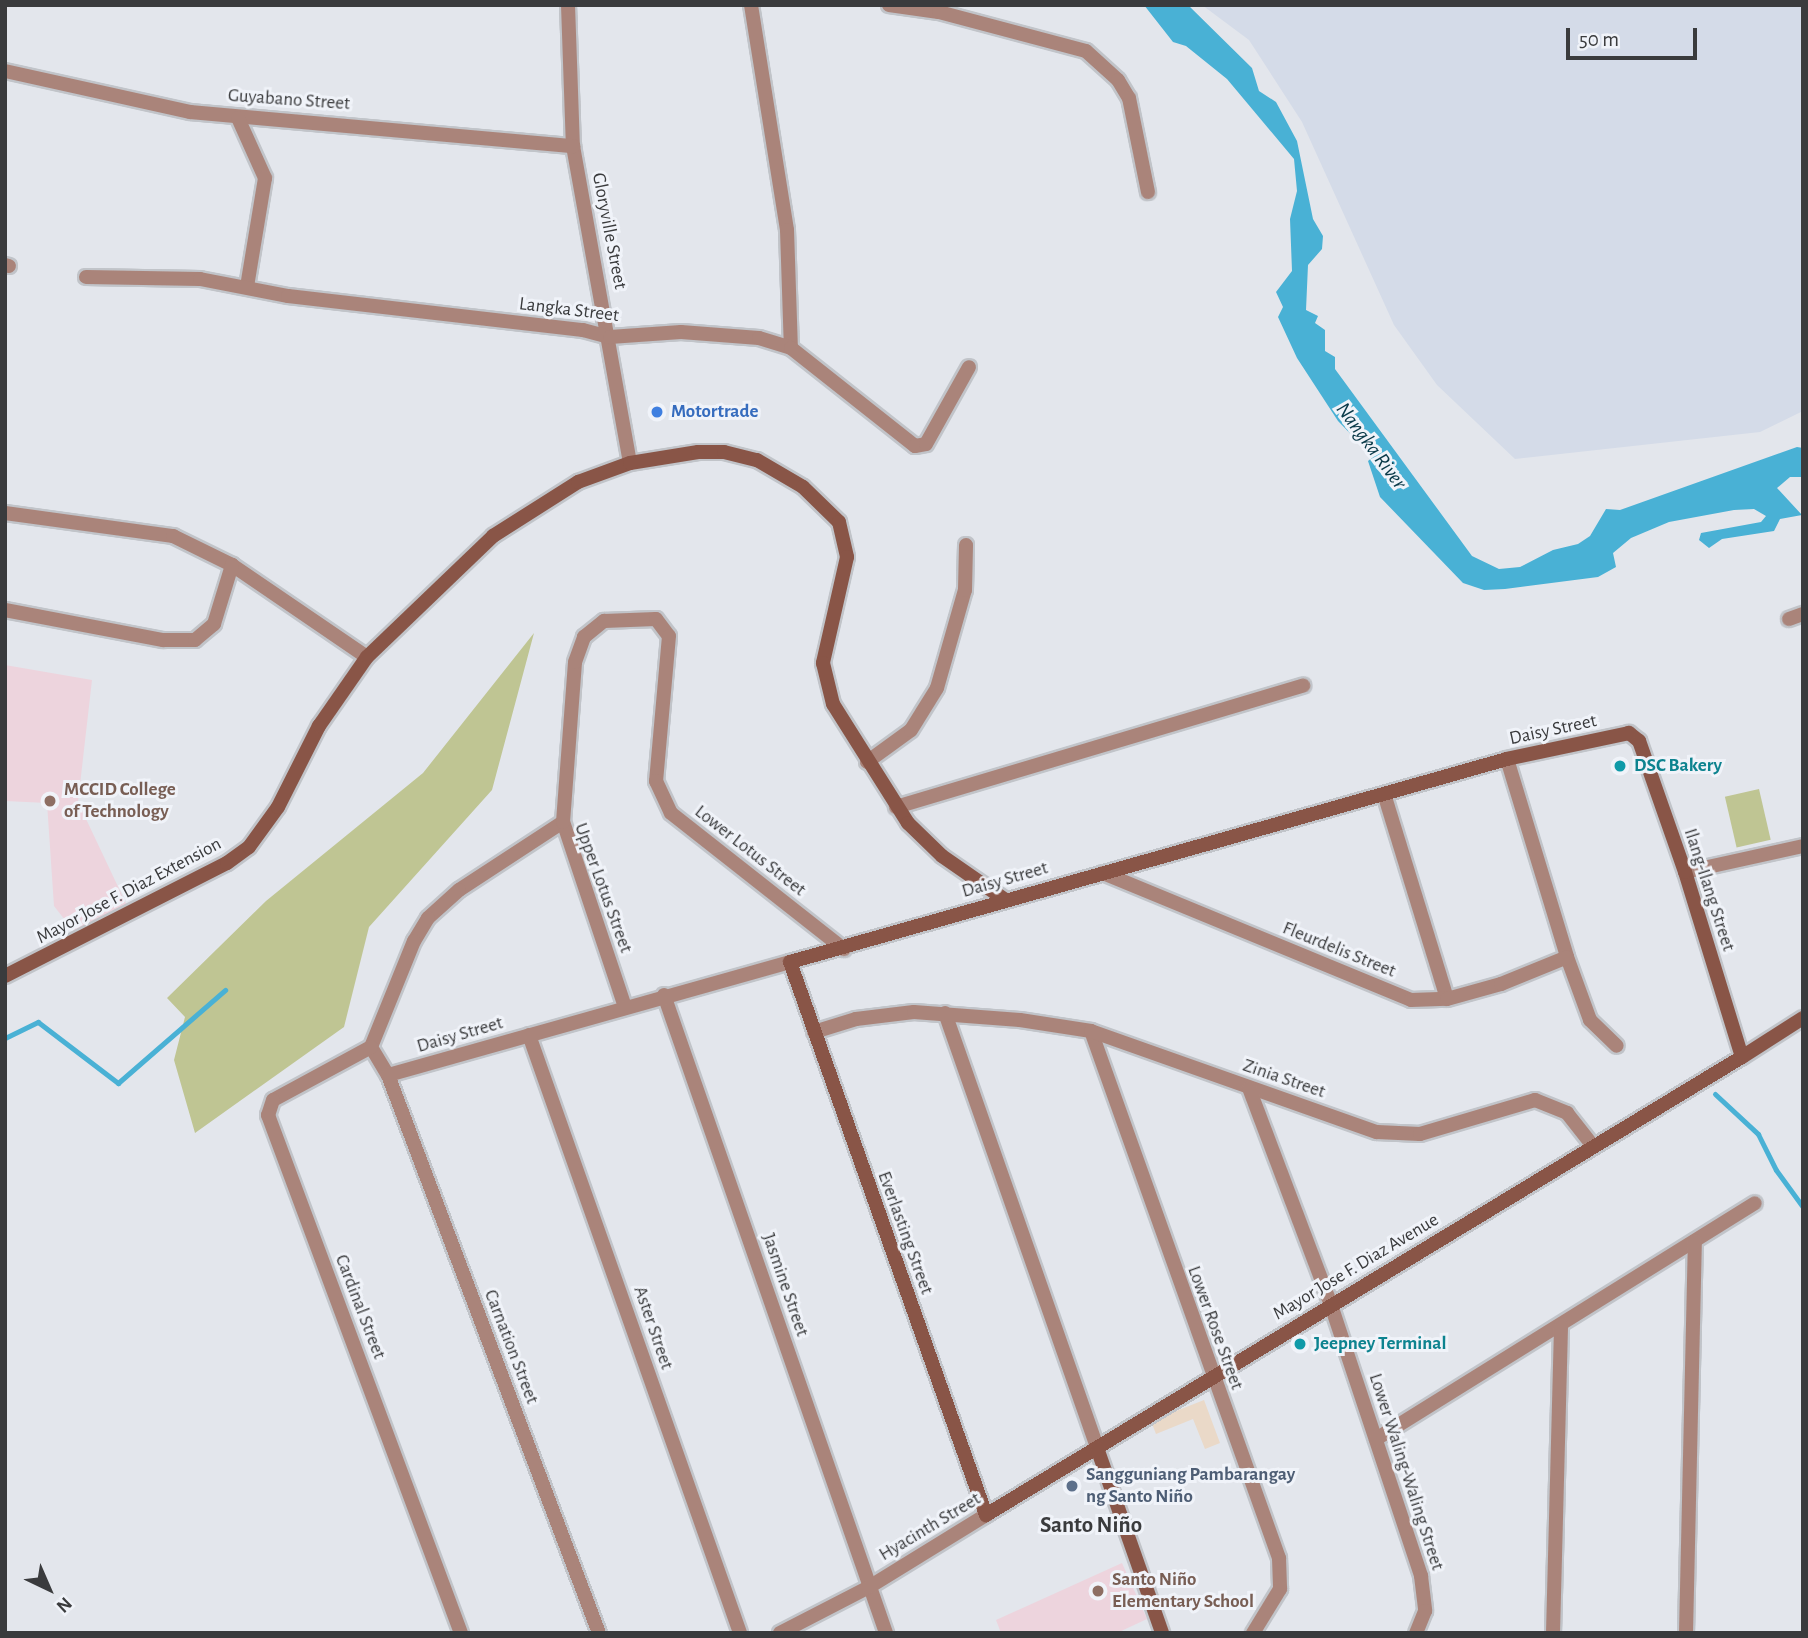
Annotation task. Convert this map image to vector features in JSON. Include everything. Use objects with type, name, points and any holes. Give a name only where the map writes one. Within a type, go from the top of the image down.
[{"type":"street","name":"Gloryville Street","points":[[568,5],[573,146],[610,337],[630,463]]},
{"type":"street","points":[[751,5],[787,230],[790,348]]},
{"type":"street","points":[[889,5],[939,12],[1086,51],[1118,80],[1129,98],[1148,192]]},
{"type":"street","name":"Guyabano Street","points":[[5,71],[190,112],[238,118],[335,122],[573,146]]},
{"type":"street","points":[[238,118],[265,178],[247,287]]},
{"type":"street","name":"Langka Street","points":[[86,277],[200,279],[377,307],[583,330],[610,337],[681,332],[759,338],[790,348],[915,446],[926,444],[970,367]]},
{"type":"street","name":"Mayor Jose F. Diaz Extension","points":[[5,976],[227,863],[249,847],[278,807],[319,726],[367,657],[494,536],[578,482],[630,463],[724,452],[757,460],[788,477],[829,511],[846,537],[847,557],[823,663],[825,684],[867,762],[896,807],[942,856],[1004,899]]},
{"type":"street","points":[[5,513],[173,536],[232,565],[367,657]]},
{"type":"street","points":[[867,762],[911,730],[937,688],[965,590],[966,545]]},
{"type":"street","points":[[5,610],[163,640],[195,640],[214,624],[232,565]]},
{"type":"street","name":"Lower Lotus Street","points":[[563,822],[575,662],[584,637],[604,621],[656,619],[670,636],[656,781],[671,813],[844,949]]},
{"type":"street","points":[[896,807],[1303,685]]},
{"type":"street","name":"Daisy Street","points":[[388,1075],[664,995],[844,949],[1004,899],[1385,797],[1507,759],[1629,733],[1635,736]]},
{"type":"street","name":"Ilang-Ilang Street","points":[[1635,736],[1685,872],[1742,1057]]},
{"type":"street","points":[[1507,759],[1567,957],[1590,1020],[1617,1046]]},
{"type":"street","points":[[1385,797],[1447,999]]},
{"type":"street","name":"Upper Lotus Street","points":[[370,1046],[414,941],[428,918],[459,890],[563,822],[625,1007]]},
{"type":"street","points":[[1685,872],[1803,846]]},
{"type":"street","name":"Fleurdelis Street","points":[[1102,873],[1411,1000],[1447,999],[1502,984],[1567,957]]},
{"type":"street","name":"Everlasting Street","points":[[790,962],[986,1515]]},
{"type":"street","name":"Jasmine Street","points":[[664,995],[886,1633]]},
{"type":"street","points":[[945,1013],[1162,1633]]},
{"type":"street","name":"Zinia Street","points":[[814,1032],[884,1015],[945,1013],[1091,1031],[1377,1132],[1420,1134],[1535,1100],[1567,1113],[1593,1146]]},
{"type":"street","name":"Mayor Jose F. Diaz Avenue","points":[[1097,1448],[1803,1018]]},
{"type":"street","name":"Lower Rose Street","points":[[1091,1031],[1282,1575],[1273,1605],[1253,1633]]},
{"type":"street","name":"Aster Street","points":[[529,1035],[740,1633]]},
{"type":"street","points":[[370,1046],[388,1075]]},
{"type":"street","name":"Cardinal Street","points":[[370,1046],[273,1100],[268,1115],[461,1633]]},
{"type":"street","name":"Carnation Street","points":[[388,1075],[599,1633]]},
{"type":"street","name":"Lower Waling-Waling Street","points":[[1250,1088],[1331,1305],[1421,1576],[1425,1611],[1416,1633]]},
{"type":"street","points":[[1376,1439],[1755,1203]]},
{"type":"street","points":[[1686,1633],[1695,1241]]},
{"type":"street","points":[[1553,1633],[1561,1325]]},
{"type":"street","name":"Hyacinth Street","points":[[780,1633],[869,1587],[1097,1448]]},
{"type":"shaded area","points":[[1202,5],[1803,5],[1803,411],[1760,432],[1515,459],[1437,385],[1394,325],[1302,122],[1249,40]]},
{"type":"shaded area","name":"MCCID College of Technology","points":[[5,665],[92,680],[78,802],[130,912],[110,914],[79,938],[54,906],[47,803],[5,801]]},
{"type":"shaded area","points":[[1204,1400],[1220,1443],[1205,1449],[1193,1419],[1156,1434],[1151,1421]]},
{"type":"shaded area","name":"Santo Niño Elementary School","points":[[1122,1563],[1147,1619],[1117,1633],[1001,1633],[996,1620]]},
{"type":"green space","points":[[534,633],[492,790],[369,927],[344,1027],[195,1133],[174,1060],[185,1017],[167,998],[266,901],[423,773]]},
{"type":"green space","points":[[1759,789],[1771,840],[1737,848],[1725,797]]},
{"type":"water","name":"Nangka River","points":[[1144,5],[1188,5],[1252,68],[1259,91],[1276,102],[1297,141],[1313,219],[1323,236],[1322,249],[1308,265],[1306,310],[1318,316],[1315,323],[1325,330],[1325,351],[1335,357],[1335,369],[1472,556],[1499,569],[1520,567],[1553,550],[1578,544],[1590,536],[1606,509],[1620,510],[1797,447],[1803,448],[1803,477],[1790,477],[1777,488],[1802,515],[1780,519],[1774,531],[1722,539],[1709,548],[1699,540],[1701,533],[1761,522],[1766,516],[1754,509],[1734,510],[1669,522],[1631,538],[1613,553],[1616,567],[1598,577],[1484,590],[1463,583],[1380,497],[1368,461],[1373,457],[1338,421],[1297,358],[1278,317],[1283,307],[1276,292],[1292,271],[1290,219],[1297,191],[1294,159],[1227,79],[1186,46],[1173,42]]},
{"type":"waterway","points":[[5,1038],[38,1022],[118,1083],[225,990]]},
{"type":"waterway","points":[[1715,1094],[1758,1134],[1776,1170],[1803,1207]]},
{"type":"waterway","points":[[1803,1349],[1803,1438]]},
{"type":"place","name":"Motortrade","points":[[657,412]]},
{"type":"place","name":"DSC Bakery","points":[[1620,766]]},
{"type":"place","name":"MCCID College of Technology","points":[[50,801]]},
{"type":"place","name":"Jeepney Terminal","points":[[1300,1344]]},
{"type":"place","name":"Sangguniang Pambarangay ng Santo Niño","points":[[1072,1486]]},
{"type":"place","name":"Santo Niño Elementary School","points":[[1098,1591]]},
{"type":"district","name":"Santo Niño","points":[[1091,1526]]}]
